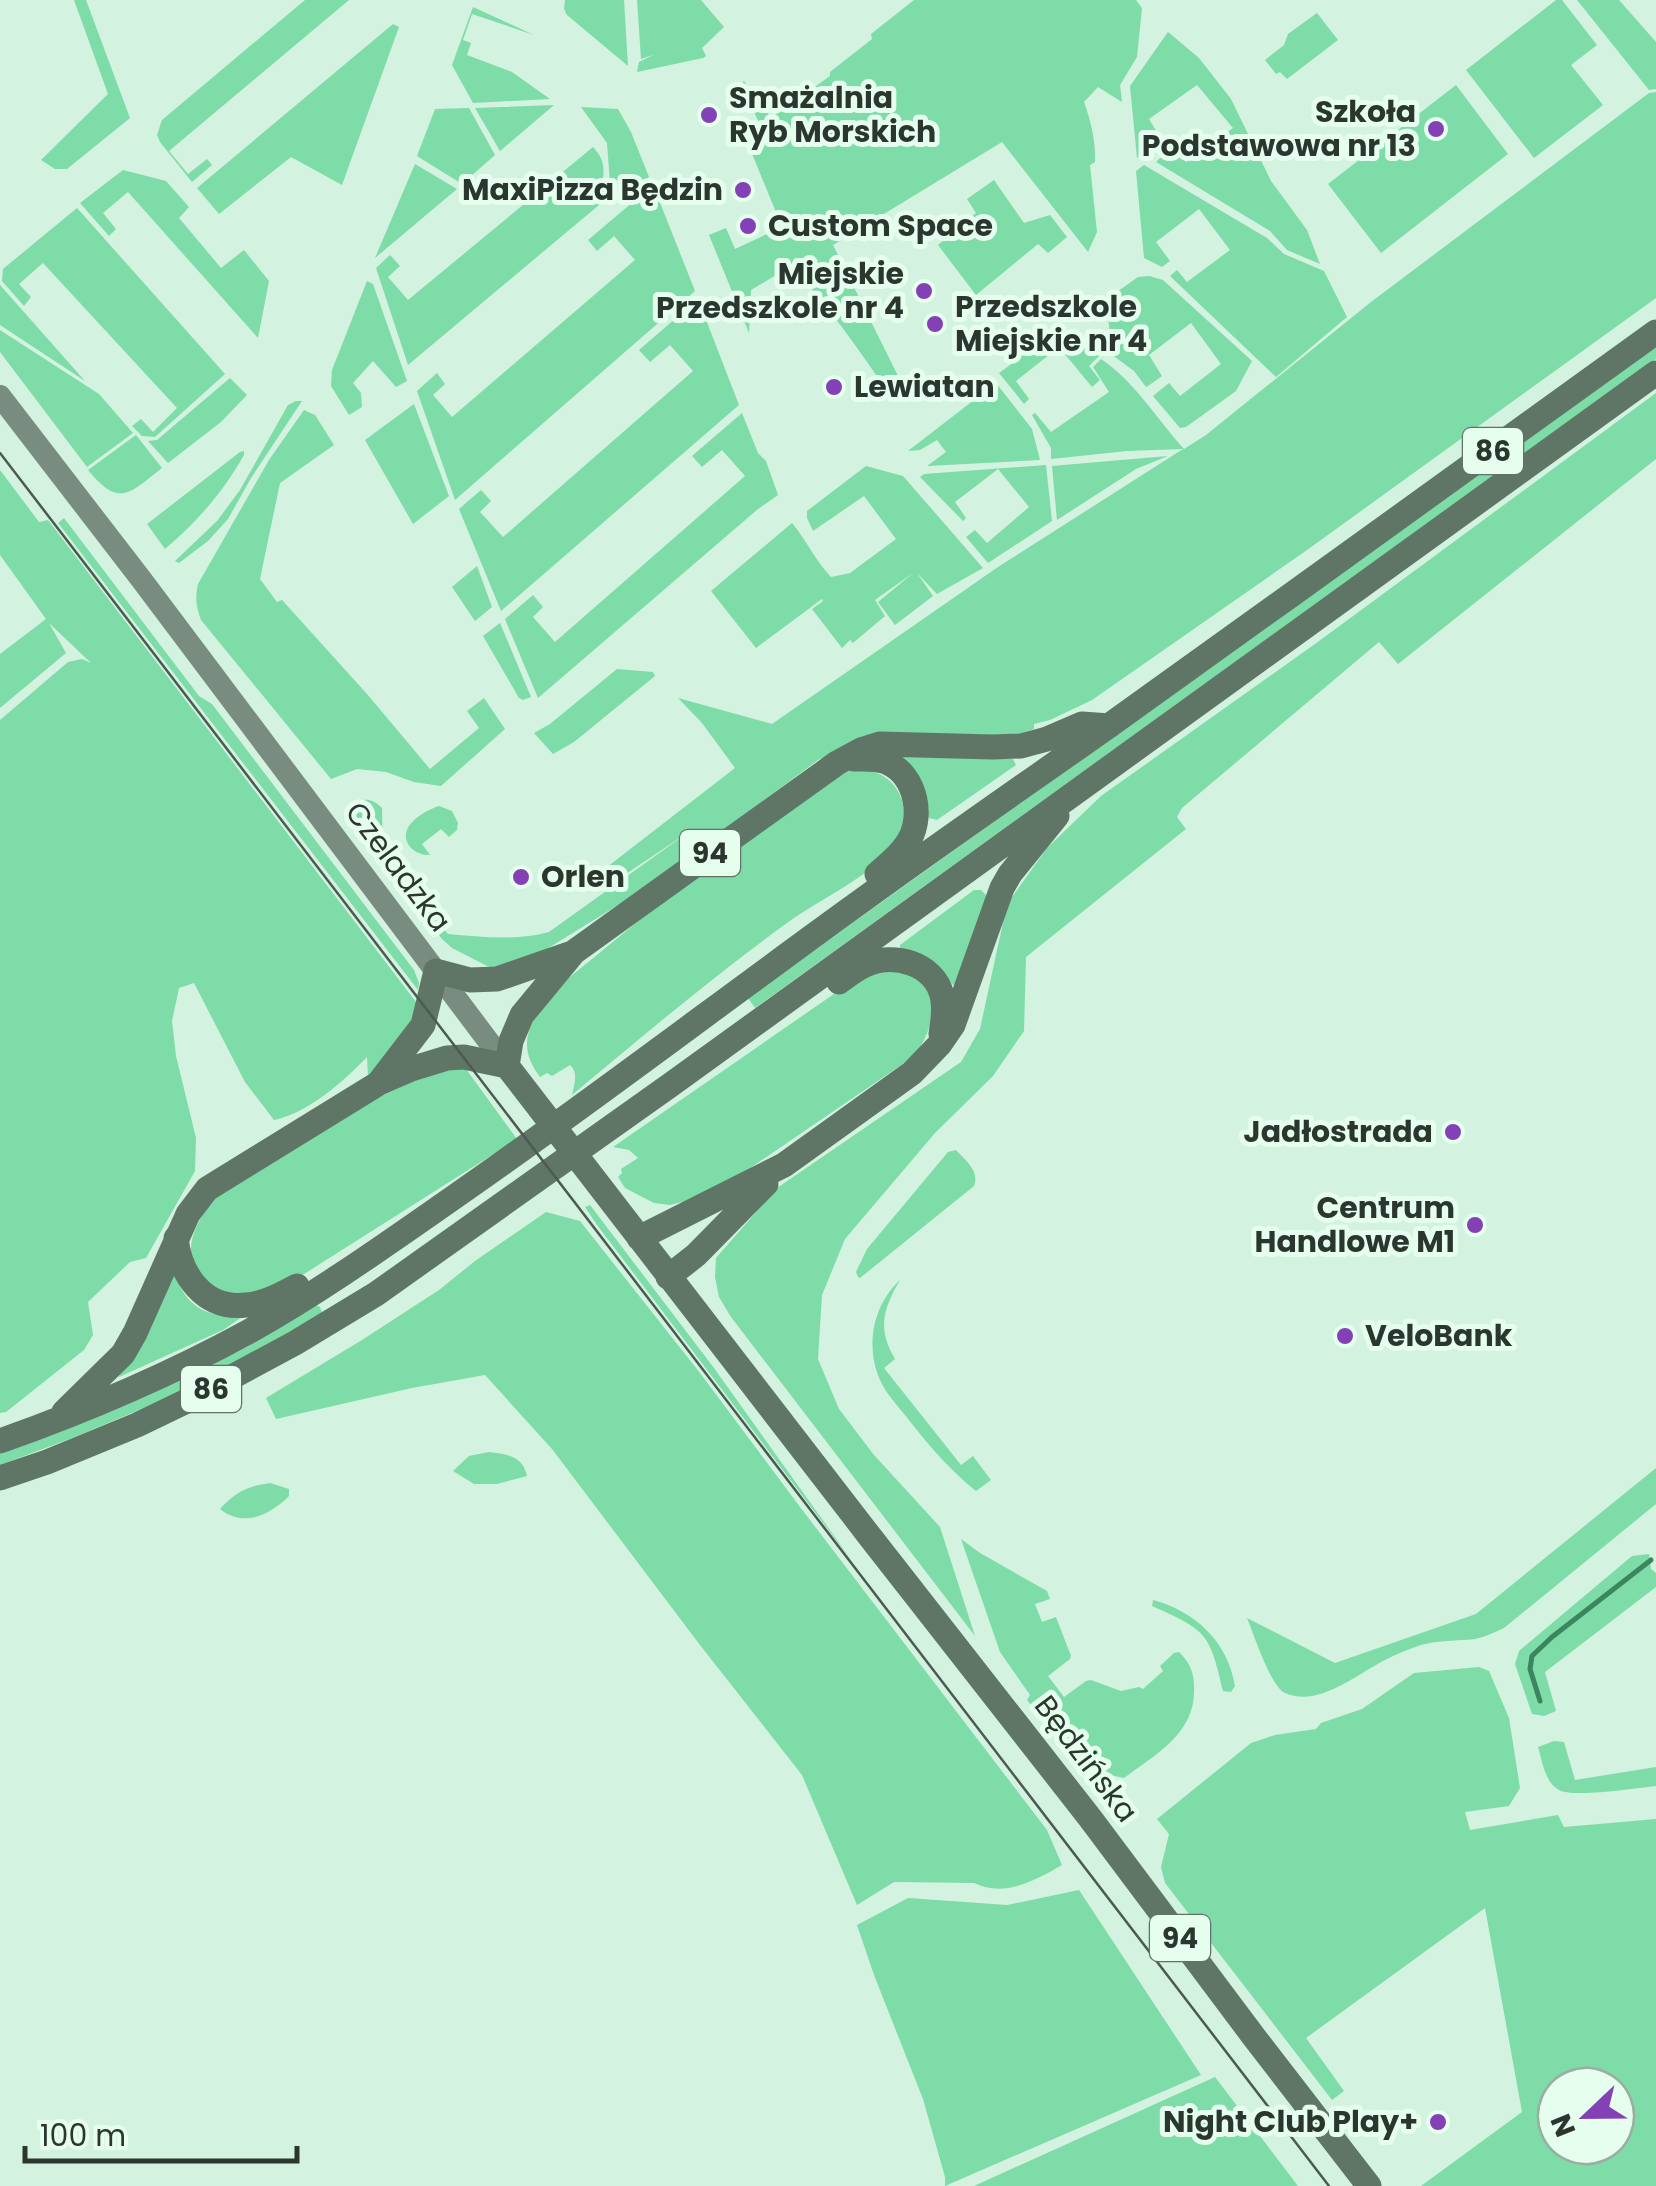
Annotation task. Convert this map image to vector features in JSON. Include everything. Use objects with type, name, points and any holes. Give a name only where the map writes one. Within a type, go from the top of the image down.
[{"type":"main road","name":"86","points":[[0,1441],[179,1368],[252,1330],[336,1278],[524,1149],[863,899],[1656,332]]},
{"type":"main road","name":"86","points":[[0,1478],[179,1405],[246,1371],[446,1246],[1656,373]]},
{"type":"main road","name":"Czeladzka","points":[[0,396],[745,1376]]},
{"type":"main road","name":"94","points":[[511,1072],[511,1041],[522,1015],[574,952],[826,770],[880,744],[1021,746],[1082,724],[1109,726]]},
{"type":"main road","points":[[849,758],[876,760],[895,768],[910,786],[917,815],[906,846],[868,884],[863,899]]},
{"type":"main road","points":[[639,1238],[784,1165],[912,1074],[953,1025],[1010,874],[1079,789]]},
{"type":"main road","name":"94","points":[[436,971],[470,980],[497,979],[574,952]]},
{"type":"main road","points":[[790,998],[817,996],[864,965],[894,959],[911,962],[935,980],[941,992],[944,1018],[940,1044]]},
{"type":"main road","points":[[379,1083],[423,1026],[436,971]]},
{"type":"main road","points":[[54,1422],[122,1354],[188,1214],[207,1188],[379,1083],[411,1069],[464,1057],[511,1072]]},
{"type":"main road","points":[[668,1276],[696,1255],[784,1165]]},
{"type":"main road","points":[[176,1238],[178,1257],[194,1287],[221,1303],[245,1306],[273,1298],[316,1277],[336,1278]]},
{"type":"main road","name":"Będzińska","points":[[745,1376],[1090,1818],[1369,2186]]},
{"type":"green space","points":[[74,0],[86,0],[130,118],[67,169],[55,169],[41,160],[108,94]]},
{"type":"green space","points":[[305,0],[349,0],[169,151],[188,174],[207,159],[212,165],[192,182],[160,142],[157,135],[162,120]]},
{"type":"green space","points":[[565,0],[624,0],[628,66],[567,15]]},
{"type":"green space","points":[[637,0],[701,0],[724,27],[702,48],[706,56],[703,58],[637,72],[639,62],[653,55],[641,59]]},
{"type":"green space","points":[[914,0],[1136,0],[1142,8],[1137,57],[1120,85],[1122,102],[1098,87],[1084,102],[1095,155],[1095,162],[1090,165],[1097,232],[1088,252],[1002,142],[833,245],[904,388],[891,397],[831,313],[791,266],[751,290],[749,333],[709,235],[726,228],[735,249],[782,227],[746,139],[762,129],[741,84],[744,81],[771,118],[830,76],[830,72],[872,39],[871,34]]},
{"type":"green space","points":[[1556,0],[1562,0],[1597,45],[1571,65],[1603,105],[1534,158],[1466,70]]},
{"type":"green space","points":[[1577,0],[1619,0],[1656,42],[1656,89],[1649,90]]},
{"type":"green space","points":[[473,7],[534,35],[472,14],[463,40],[471,43],[467,55],[512,72],[550,99],[473,103],[452,65]]},
{"type":"green space","points":[[1317,13],[1338,40],[1287,79],[1280,72],[1276,74],[1265,60],[1284,45],[1288,34]]},
{"type":"green space","points":[[393,24],[399,27],[342,185],[291,157],[219,214],[197,188]]},
{"type":"green space","points":[[1168,32],[1199,58],[1231,99],[1271,181],[1307,230],[1320,264],[1287,250],[1270,231],[1156,162],[1170,148],[1186,162],[1233,128],[1197,85],[1149,119],[1161,139],[1137,158],[1130,86]]},
{"type":"green space","points":[[1456,85],[1508,154],[1381,253],[1328,184]]},
{"type":"green space","points":[[1656,92],[1656,298],[1092,700],[1005,739],[864,740],[818,760],[623,902],[537,955],[497,971],[442,939],[350,813],[354,802],[362,800],[382,808],[383,855],[448,934],[512,937],[549,932],[690,831],[605,888],[598,874],[735,768],[678,698],[772,724],[998,567],[1183,449],[1051,459],[1051,448],[1032,415],[1035,413],[1051,432],[1109,392],[1093,367],[1101,359],[1135,390],[1184,449],[1371,302],[1649,93]]},
{"type":"green space","points":[[554,105],[500,151],[475,108]]},
{"type":"green space","points":[[581,107],[618,109],[649,177],[640,183],[636,179],[611,196],[607,143]]},
{"type":"green space","points":[[469,108],[495,155],[462,184],[417,156],[435,109]]},
{"type":"green space","points":[[593,147],[602,161],[603,178],[585,189],[592,199],[604,198],[605,205],[599,205],[408,365],[376,268],[390,255],[400,266],[388,277],[408,300]]},
{"type":"green space","points":[[415,164],[457,189],[375,258]]},
{"type":"green space","points":[[1144,165],[1267,238],[1284,254],[1324,271],[1347,317],[1276,377],[1170,276],[1177,270],[1187,282],[1230,250],[1199,209],[1156,242],[1170,261],[1162,267],[1144,258],[1136,171]]},
{"type":"green space","points":[[123,170],[166,181],[189,207],[179,218],[221,268],[244,250],[269,281],[258,338],[128,192],[103,213],[116,229],[109,236],[80,203]]},
{"type":"green space","points":[[994,180],[1024,223],[1050,215],[1067,237],[1048,253],[1038,244],[976,295],[938,245],[976,213],[967,199]]},
{"type":"green space","points":[[653,185],[695,291],[455,500],[417,391],[437,373],[445,384],[433,395],[452,417],[635,260],[614,236],[597,251],[588,240]]},
{"type":"green space","points":[[77,208],[225,374],[155,437],[142,436],[132,426],[141,419],[153,432],[177,408],[43,263],[19,284],[31,297],[24,306],[2,281],[3,269]]},
{"type":"green space","points":[[1138,277],[1163,280],[1252,361],[1236,391],[1186,427],[1180,428],[1153,396],[1169,383],[1180,396],[1221,364],[1191,323],[1149,355],[1162,376],[1146,387],[1134,371],[1111,354],[1107,299]]},
{"type":"green space","points":[[367,281],[373,284],[407,381],[396,387],[373,361],[353,383],[361,393],[362,407],[349,415],[331,386],[332,370]]},
{"type":"green space","points":[[0,285],[85,381],[0,325]]},
{"type":"green space","points":[[698,299],[739,405],[501,611],[459,509],[481,490],[491,501],[480,512],[503,537],[693,371],[670,345],[650,362],[639,350]]},
{"type":"green space","points":[[1062,327],[1099,356],[1089,366],[1100,380],[1092,387],[1059,347],[1016,381],[1029,399],[1024,404],[999,373]]},
{"type":"green space","points":[[0,330],[99,394],[133,433],[87,467],[0,352]]},
{"type":"green space","points":[[1656,347],[1656,359],[755,1008],[748,998]]},
{"type":"green space","points":[[230,378],[247,395],[221,422],[168,463],[148,441],[157,440]]},
{"type":"green space","points":[[996,383],[1032,429],[1040,460],[927,466],[946,452],[937,440],[920,450],[908,451]]},
{"type":"green space","points":[[1656,393],[1656,459],[1398,664],[1379,642],[1182,808],[1177,817],[1186,829],[1026,957],[1024,1031],[993,1076],[935,1133],[845,1239],[822,1295],[818,1359],[839,1409],[874,1455],[940,1527],[975,1636],[731,1317],[719,1297],[716,1258],[777,1188],[961,1062],[980,1029],[1007,904],[1047,848],[1101,796]]},
{"type":"green space","points":[[302,401],[228,519],[208,541],[179,563],[175,561],[217,521],[240,490],[288,405]]},
{"type":"green space","points":[[414,404],[449,496],[413,524],[365,440]]},
{"type":"green space","points":[[304,410],[315,415],[334,445],[280,483],[260,579],[277,602],[282,600],[367,694],[430,769],[479,728],[467,711],[484,698],[505,729],[441,786],[357,769],[331,779],[201,620],[198,584],[269,460]]},
{"type":"green space","points":[[742,413],[778,495],[538,698],[505,619],[533,595],[543,607],[533,617],[555,642],[745,476],[722,450],[702,467],[692,456]]},
{"type":"green space","points":[[136,435],[162,468],[132,490],[116,493],[88,470]]},
{"type":"green space","points":[[244,451],[236,469],[209,505],[165,549],[147,524]]},
{"type":"green space","points":[[1168,456],[1136,469],[1057,520],[1052,466]]},
{"type":"green space","points":[[1046,465],[1052,521],[988,563],[966,537],[975,530],[987,543],[1029,507],[998,469],[955,502],[966,518],[963,521],[920,477],[924,474]]},
{"type":"green space","points":[[866,466],[903,476],[983,568],[937,594],[917,573],[933,596],[895,625],[878,602],[913,573],[875,600],[885,616],[842,648],[812,609],[822,599],[756,648],[711,591],[792,523],[831,577],[850,573],[896,539],[864,496],[813,531],[807,518],[807,511]]},
{"type":"green space","points":[[0,470],[39,522],[48,520],[416,1002],[410,1033],[368,1077],[367,1057],[312,1104],[274,1120],[245,1082],[194,983],[179,988],[172,1021],[176,1056],[196,1138],[195,1171],[146,1258],[130,1262],[88,1302],[93,1335],[84,1350],[0,1413],[0,720],[68,662],[82,659],[91,663],[49,623],[66,653],[0,708],[0,654],[46,619],[0,555]]},
{"type":"green space","points":[[64,518],[199,696],[212,704],[414,970],[418,990],[58,523]]},
{"type":"green space","points":[[477,566],[492,607],[475,621],[452,587]]},
{"type":"green space","points":[[500,623],[531,697],[523,700],[483,636]]},
{"type":"green space","points":[[617,669],[653,672],[655,676],[574,742],[553,754],[534,733]]},
{"type":"green space","points":[[907,750],[1013,759],[1016,765],[937,820],[924,811],[900,760]]},
{"type":"green space","points":[[851,770],[884,777],[902,800],[902,831],[878,863],[737,960],[572,1095],[575,1075],[570,1065],[552,1076],[547,1073],[540,1077],[528,1054],[528,1035],[543,1005],[561,985],[715,863],[830,779]]},
{"type":"green space","points":[[439,806],[452,811],[457,830],[449,837],[441,829],[422,844],[430,855],[419,853],[410,847],[406,832],[418,817]]},
{"type":"green space","points":[[974,890],[987,896],[959,982],[953,985],[940,972],[900,950],[900,945]]},
{"type":"green space","points":[[888,970],[909,975],[922,984],[931,1003],[929,1026],[913,1057],[734,1179],[686,1201],[654,1203],[625,1188],[618,1177],[621,1169],[638,1158],[629,1150],[613,1147],[857,978]]},
{"type":"green space","points":[[463,1065],[517,1139],[293,1281],[245,1295],[222,1291],[203,1279],[192,1260],[191,1247],[196,1228],[213,1198],[371,1101],[432,1072]]},
{"type":"green space","points":[[956,1150],[973,1171],[974,1186],[858,1277],[856,1272],[867,1249],[948,1152]]},
{"type":"green space","points":[[590,1205],[714,1368],[852,1561],[597,1225],[585,1207]]},
{"type":"green space","points":[[546,1212],[580,1221],[1047,1830],[1062,1865],[1008,1888],[974,1883],[894,1882],[857,1905],[802,1775],[552,1449],[485,1375],[276,1419],[266,1398],[439,1290]]},
{"type":"green space","points":[[172,1265],[182,1290],[196,1306],[215,1314],[242,1317],[223,1330],[119,1377],[122,1366]]},
{"type":"green space","points":[[900,1280],[884,1319],[886,1338],[895,1359],[884,1368],[961,1465],[973,1456],[991,1480],[976,1491],[934,1451],[891,1397],[875,1367],[874,1327],[883,1301]]},
{"type":"green space","points":[[314,1304],[323,1315],[175,1395],[0,1465],[0,1453],[60,1432],[189,1375],[247,1347]]},
{"type":"green space","points":[[489,1452],[518,1460],[527,1476],[497,1484],[474,1484],[453,1471],[469,1456]]},
{"type":"green space","points":[[1656,1468],[1656,1504],[1504,1628],[1475,1639],[1416,1647],[1311,1696],[1285,1693],[1269,1671],[1247,1618],[1335,1663],[1476,1614]]},
{"type":"green space","points":[[270,1483],[289,1489],[289,1496],[273,1509],[256,1517],[238,1518],[220,1509],[242,1491]]},
{"type":"green space","points":[[961,1539],[1047,1591],[1050,1599],[1035,1604],[1042,1622],[1056,1617],[1071,1656],[1048,1676],[1064,1697],[1091,1680],[1121,1691],[1143,1689],[1163,1671],[1160,1666],[1179,1652],[1192,1672],[1193,1704],[1172,1741],[1124,1778],[1082,1769],[1027,1700],[1030,1695],[1000,1652]]},
{"type":"green space","points":[[1649,1554],[1656,1587],[1545,1672],[1556,1711],[1544,1716],[1532,1714],[1515,1664],[1519,1651],[1632,1556]]},
{"type":"green space","points":[[1153,1600],[1196,1620],[1217,1642],[1231,1670],[1235,1686],[1231,1692],[1223,1691],[1214,1657],[1203,1636],[1184,1621],[1152,1606]]},
{"type":"green space","points":[[1479,1667],[1489,1671],[1509,1718],[1520,1788],[1509,1806],[1465,1812],[1470,1830],[1558,1815],[1564,1827],[1656,1819],[1656,2186],[1421,2186],[1522,2112],[1485,1908],[1306,2038],[1344,2091],[1332,2100],[1165,1883],[1161,1867],[1169,1834],[1157,1819],[1251,1743],[1316,1729],[1321,1723],[1362,1709],[1414,1673]]},
{"type":"green space","points":[[1564,1742],[1575,1780],[1656,1767],[1656,1786],[1591,1793],[1559,1790],[1547,1777],[1538,1747]]},
{"type":"green space","points":[[1079,1890],[1201,2075],[945,2186],[923,2099],[857,1925],[908,1898],[1007,1905]]},
{"type":"green space","points":[[1215,2077],[1298,2186],[974,2186]]},
{"type":"waterway","points":[[1540,1701],[1530,1669],[1532,1656],[1651,1560]]},
{"type":"tram line","points":[[0,453],[1329,2186]]},
{"type":"place","name":"Smażalnia Ryb Morskich","points":[[709,115]]},
{"type":"place","name":"Szkoła Podstawowa nr 13","points":[[1436,129]]},
{"type":"place","name":"MaxiPizza Będzin","points":[[743,190]]},
{"type":"place","name":"Custom Space","points":[[748,226]]},
{"type":"place","name":"Miejskie Przedszkole nr 4","points":[[924,291]]},
{"type":"place","name":"Przedszkole Miejskie nr 4","points":[[935,324]]},
{"type":"place","name":"Lewiatan","points":[[834,387]]},
{"type":"place","name":"Orlen","points":[[521,877]]},
{"type":"place","name":"Jadłostrada","points":[[1453,1132]]},
{"type":"place","name":"Centrum Handlowe M1","points":[[1475,1225]]},
{"type":"place","name":"VeloBank","points":[[1345,1336]]},
{"type":"place","name":"Night Club Play+","points":[[1438,2122]]}]
